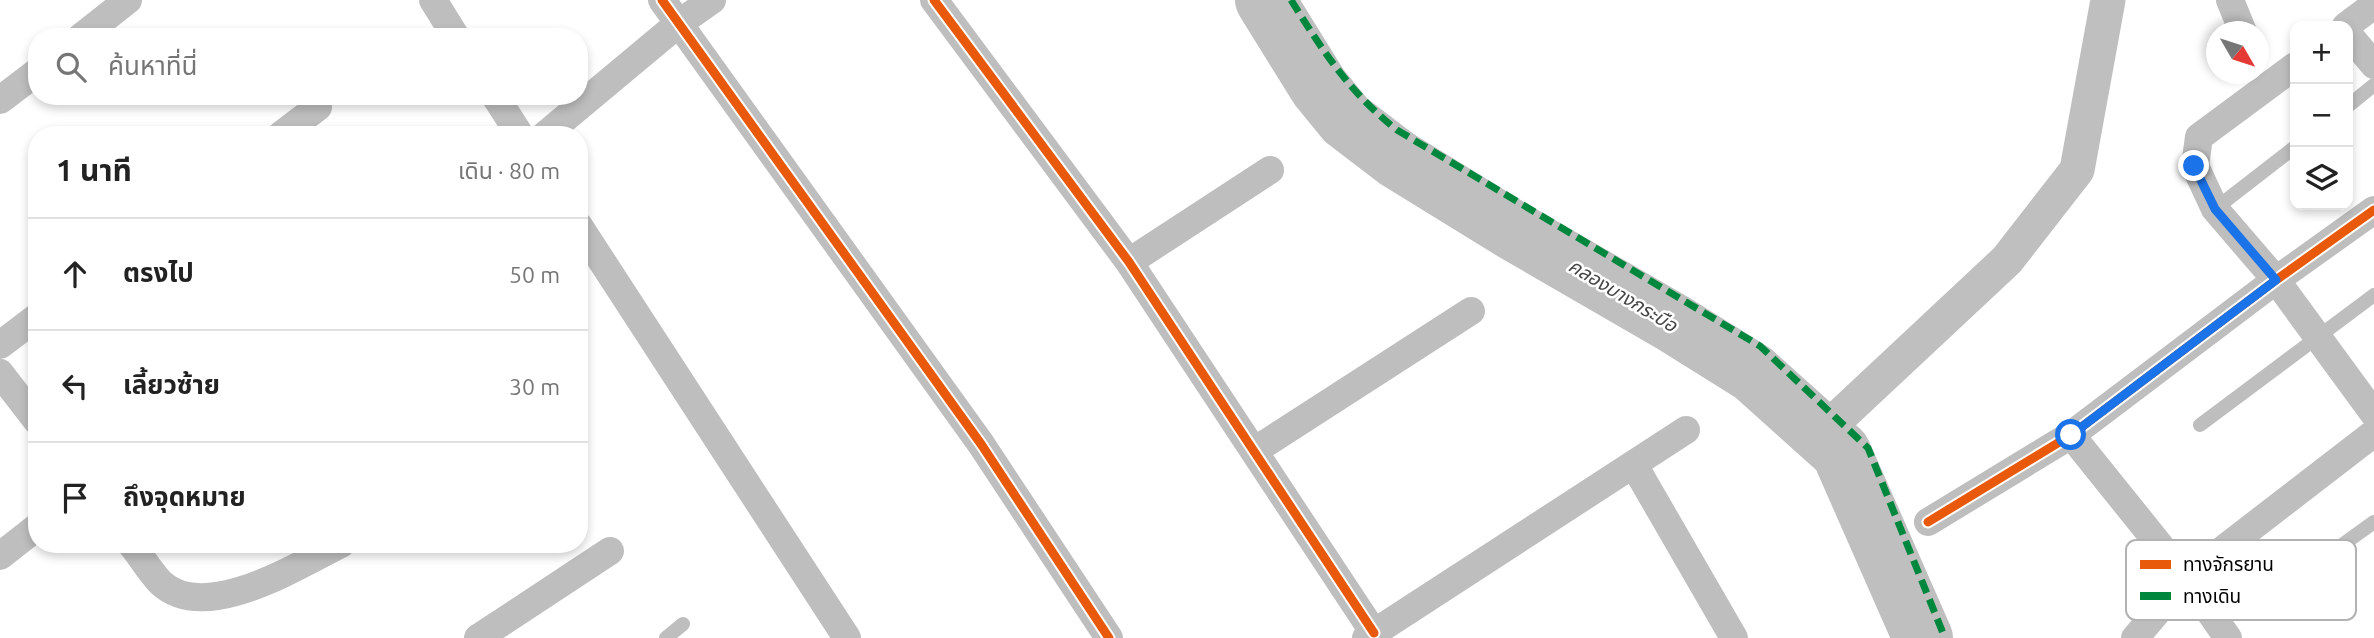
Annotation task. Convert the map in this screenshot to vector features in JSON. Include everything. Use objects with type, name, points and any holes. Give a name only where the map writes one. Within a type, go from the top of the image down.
[{"type":"street","points":[[92,28],[128,0]]},
{"type":"street","points":[[433,0],[450,28]]},
{"type":"street","points":[[662,0],[981,444],[1109,638]]},
{"type":"street","points":[[588,99],[678,24],[712,0]]},
{"type":"street","points":[[934,0],[1129,262],[1254,451],[1370,635],[1686,430]]},
{"type":"street","points":[[2230,0],[2239,21]]},
{"type":"street","points":[[2353,21],[2374,5]]},
{"type":"street","points":[[2353,40],[2374,65]]},
{"type":"street","points":[[2269,76],[2290,68]]},
{"type":"street","points":[[0,100],[28,79]]},
{"type":"street","points":[[2256,84],[2199,137],[2194,166],[2215,209],[2276,280],[2374,414]]},
{"type":"street","points":[[501,105],[514,126]]},
{"type":"street","points":[[556,126],[581,105]]},
{"type":"street","points":[[293,126],[318,107]]},
{"type":"street","points":[[1129,262],[1270,170]]},
{"type":"street","points":[[1928,522],[2071,435],[2276,280],[2374,210]]},
{"type":"street","points":[[588,240],[847,638]]},
{"type":"street","points":[[1254,451],[1471,312]]},
{"type":"street","points":[[0,345],[28,324]]},
{"type":"street","points":[[0,373],[28,409]]},
{"type":"street","points":[[2235,540],[2374,433]]},
{"type":"street","points":[[2071,435],[2155,540]]},
{"type":"street","points":[[1634,464],[1734,638]]},
{"type":"street","points":[[0,556],[28,534]]},
{"type":"street","points":[[478,638],[610,551]]},
{"type":"street","points":[[138,553],[162,584],[188,597],[220,597],[275,577],[323,553]]},
{"type":"street","points":[[2135,638],[2150,620]]},
{"type":"street","points":[[2215,620],[2228,638]]},
{"type":"lane","points":[[2353,102],[2374,85]]},
{"type":"lane","points":[[2215,209],[2294,147]]},
{"type":"lane","points":[[2200,425],[2374,295]]},
{"type":"lane","points":[[2349,540],[2374,522]]},
{"type":"lane","points":[[666,638],[683,624]]},
{"type":"waterway","name":"คลองบางกระบือ","points":[[1265,0],[1319,87],[1346,120],[1397,159],[1753,373],[1841,452],[1923,638]]},
{"type":"waterway","points":[[1821,434],[2007,260],[2077,170],[2108,0]]},
{"type":"marked path","points":[[1291,0],[1326,54],[1351,86],[1397,130],[1760,346],[1868,448],[1945,638]]},
{"type":"cycle path","points":[[662,0],[981,444],[1109,638]]},
{"type":"cycle path","points":[[934,0],[1129,262],[1374,633]]},
{"type":"cycle path","points":[[1928,522],[2071,435],[2276,280],[2374,210]]},
{"type":"route","points":[[2071,435],[2276,280],[2215,209],[2194,166]]}]
